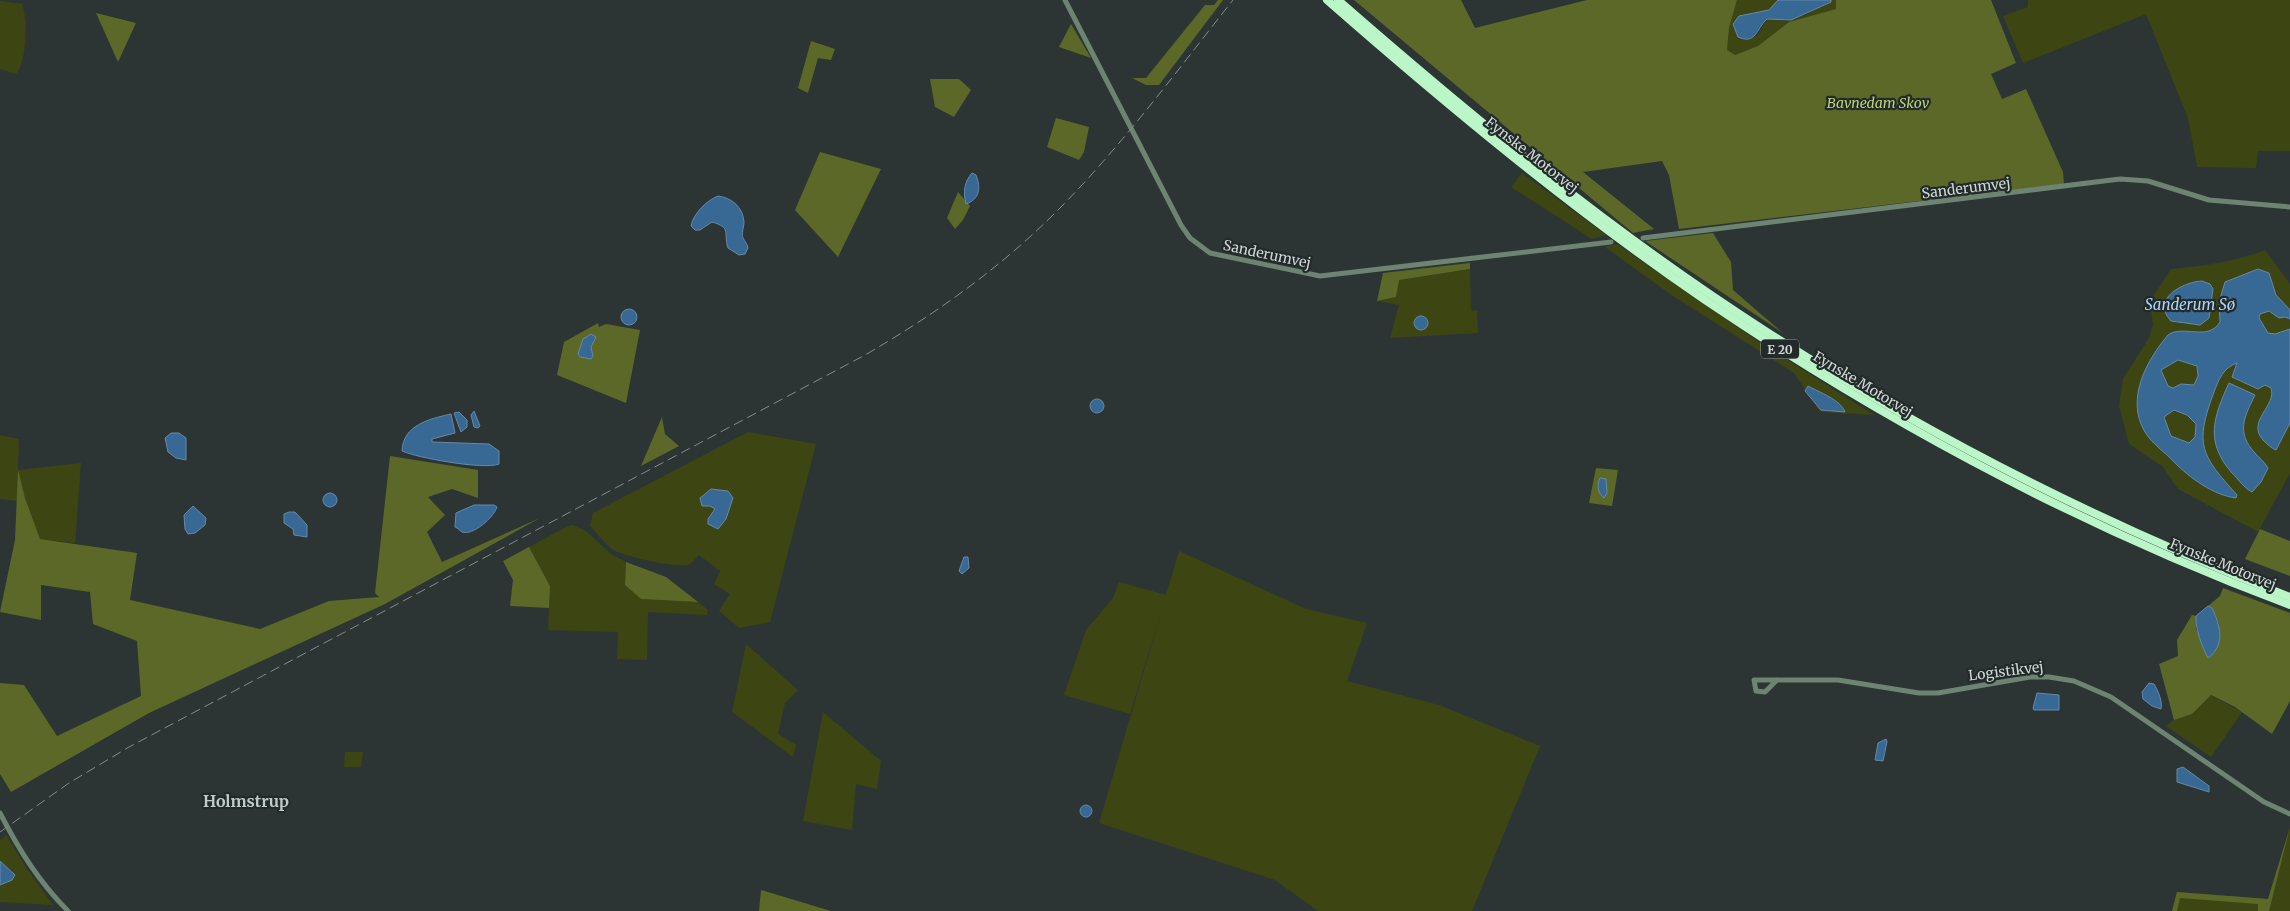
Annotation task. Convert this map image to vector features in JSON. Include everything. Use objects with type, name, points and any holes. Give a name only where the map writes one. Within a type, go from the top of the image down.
[{"type":"highway","name":"Fynske Motorvej","points":[[1326,0],[1492,140],[1609,231],[1703,298],[1814,370],[1947,448],[2083,517],[2176,559],[2290,605]]},
{"type":"highway","name":"Fynske Motorvej","points":[[1338,0],[1493,131],[1606,219],[1708,292],[1810,359],[1906,416],[2051,492],[2179,552],[2290,597]]},
{"type":"street","name":"Sanderumvej","points":[[1065,0],[1181,225],[1190,238],[1210,253],[1320,276],[1611,242]]},
{"type":"street","name":"Sanderumvej","points":[[1643,238],[2120,179],[2148,181],[2209,200],[2290,206]]},
{"type":"street","name":"Logistikvej","points":[[1777,680],[1765,692],[1756,691],[1753,686],[1754,680],[1777,680],[1838,680],[1919,693],[1938,692],[2030,677],[2049,677],[2074,681],[2111,697],[2264,802],[2290,814]]},
{"type":"street","points":[[0,813],[20,851],[37,877],[68,911]]},
{"type":"green space","points":[[1218,0],[1223,0],[1159,85],[1146,85],[1132,78],[1146,78],[1205,5],[1214,5]]},
{"type":"green space","name":"Bavnedam Skov","points":[[1354,0],[1461,0],[1475,28],[1587,0],[1737,0],[1729,28],[1727,50],[1735,55],[1758,46],[1789,22],[1836,9],[1836,0],[1991,0],[2016,63],[1991,74],[2002,99],[2026,89],[2063,172],[2064,184],[1679,229],[1669,175],[1662,161],[1583,172],[1654,229],[1633,233]]},
{"type":"green space","points":[[1737,0],[1778,0],[1767,10],[1753,12],[1756,37],[1767,19],[1786,21],[1806,15],[1831,0],[1836,0],[1836,9],[1789,22],[1758,46],[1735,55],[1727,50],[1729,28]]},
{"type":"green space","points":[[2028,0],[2290,0],[2290,151],[2258,151],[2256,168],[2197,167],[2188,118],[2146,14],[2023,63],[2003,16],[2028,7]]},
{"type":"green space","points":[[0,1],[22,4],[24,11],[26,30],[24,50],[20,68],[16,74],[0,69]]},
{"type":"green space","points":[[96,13],[136,23],[118,62]]},
{"type":"green space","points":[[1071,24],[1091,58],[1059,47]]},
{"type":"green space","points":[[811,41],[835,49],[831,60],[818,58],[808,93],[798,88]]},
{"type":"green space","points":[[930,79],[959,79],[971,90],[954,117],[935,107]]},
{"type":"green space","points":[[1056,118],[1089,127],[1084,152],[1079,160],[1047,147]]},
{"type":"green space","points":[[820,152],[881,169],[838,257],[795,210]]},
{"type":"green space","points":[[1522,173],[1606,235],[1592,239],[1511,187]]},
{"type":"green space","points":[[958,192],[970,206],[963,220],[955,229],[947,218]]},
{"type":"green space","points":[[1713,233],[1731,262],[1733,290],[1783,333],[1645,241]]},
{"type":"green space","points":[[1617,244],[1759,342],[1874,415],[1820,412],[1794,373],[1673,296],[1605,247]]},
{"type":"green space","points":[[2265,250],[2290,284],[2290,473],[2258,532],[2178,489],[2163,467],[2129,444],[2119,406],[2123,379],[2149,338],[2153,325],[2150,301],[2171,269],[2219,263]]},
{"type":"green space","points":[[1470,263],[1470,269],[1399,280],[1396,297],[1377,301],[1383,273]]},
{"type":"green space","points":[[1470,269],[1471,311],[1477,310],[1478,333],[1390,338],[1399,305],[1377,301],[1396,297],[1398,280]]},
{"type":"green space","points":[[598,323],[599,327],[606,324],[640,330],[626,403],[557,375],[564,342]]},
{"type":"green space","points":[[662,417],[665,434],[679,446],[641,466]]},
{"type":"green space","points":[[748,432],[816,444],[770,622],[739,628],[719,611],[730,594],[714,584],[720,571],[699,555],[687,565],[661,563],[637,558],[612,549],[590,526],[593,513]]},
{"type":"green space","points":[[0,435],[19,439],[18,470],[81,463],[75,543],[40,539],[18,473],[17,501],[0,499]]},
{"type":"green space","points":[[390,456],[478,470],[478,498],[452,489],[428,497],[445,515],[427,532],[442,562],[540,518],[385,604],[149,713],[11,792],[0,774],[0,683],[24,685],[57,736],[141,696],[137,641],[93,624],[90,592],[41,585],[41,620],[0,612],[15,540],[18,470],[25,498],[40,539],[137,553],[130,600],[260,629],[329,601],[379,597],[375,593]]},
{"type":"green space","points":[[1596,468],[1618,470],[1612,506],[1589,503]]},
{"type":"green space","points":[[573,525],[586,531],[611,554],[626,562],[625,585],[641,599],[698,602],[708,610],[707,615],[648,612],[647,660],[617,659],[618,632],[548,630],[550,586],[529,547]]},
{"type":"green space","points":[[2260,529],[2290,541],[2290,576],[2245,559]]},
{"type":"green space","points":[[529,547],[550,586],[549,608],[510,606],[513,580],[503,561]]},
{"type":"green space","points":[[1179,551],[1306,609],[1367,623],[1347,681],[1439,705],[1540,746],[1472,911],[1318,911],[1275,880],[1099,823],[1164,603],[1130,714],[1064,695],[1086,630],[1113,598],[1119,582],[1166,595]]},
{"type":"green space","points":[[626,562],[666,577],[698,602],[641,599],[625,585]]},
{"type":"green space","points":[[2223,588],[2290,613],[2290,701],[2272,734],[2235,707],[2211,695],[2192,714],[2174,720],[2159,664],[2178,656],[2177,640],[2192,615],[2196,616],[2196,629],[2200,637],[2219,624],[2212,608],[2208,606],[2220,596]]},
{"type":"green space","points":[[746,644],[798,690],[785,703],[778,734],[796,745],[793,757],[732,712]]},
{"type":"green space","points":[[2210,695],[2242,712],[2211,757],[2166,726],[2174,720],[2192,714]]},
{"type":"green space","points":[[823,712],[881,761],[877,789],[856,784],[852,830],[803,821]]},
{"type":"green space","points":[[345,752],[363,752],[361,767],[344,767]]},
{"type":"green space","points":[[2290,827],[2290,911],[2172,911],[2177,892],[2268,899]]},
{"type":"green space","points":[[2290,827],[2269,911],[2258,911],[2258,904],[2180,898],[2177,911],[2172,911],[2177,892],[2268,899]]},
{"type":"green space","points":[[6,835],[27,869],[53,905],[0,902],[0,840]]},
{"type":"green space","points":[[761,890],[831,911],[759,911]]},
{"type":"water","points":[[1778,0],[1831,0],[1831,2],[1791,20],[1767,19],[1755,35],[1749,39],[1738,37],[1733,24],[1739,16],[1769,10]]},
{"type":"water","points":[[972,173],[976,175],[979,189],[977,196],[966,204],[965,188],[967,180]]},
{"type":"water","points":[[718,196],[732,201],[741,212],[744,222],[742,236],[748,248],[745,254],[739,255],[728,248],[726,231],[722,226],[712,222],[700,230],[695,230],[691,226],[692,221],[701,208]]},
{"type":"water","name":"Sanderum Sø","points":[[2258,269],[2269,273],[2276,295],[2290,310],[2290,319],[2285,317],[2279,318],[2269,311],[2260,314],[2259,318],[2268,333],[2275,334],[2290,329],[2290,423],[2276,450],[2263,440],[2258,426],[2270,401],[2272,395],[2271,388],[2265,385],[2258,389],[2232,377],[2237,363],[2222,374],[2208,410],[2204,425],[2204,448],[2215,469],[2237,495],[2236,498],[2210,490],[2180,468],[2145,432],[2139,419],[2137,406],[2141,380],[2146,368],[2168,335],[2181,331],[2209,331],[2220,322],[2219,302],[2225,282]],"holes":[[[2178,360],[2197,366],[2198,376],[2194,385],[2181,384],[2173,388],[2168,386],[2161,370]],[[2174,410],[2187,415],[2196,424],[2195,437],[2189,443],[2171,436],[2164,417]]]},
{"type":"water","name":"Sanderum Sø","points":[[2202,281],[2210,284],[2213,289],[2209,318],[2200,325],[2171,321],[2164,306],[2167,299],[2178,288]]},
{"type":"water","points":[[629,309],[635,311],[637,317],[635,323],[629,325],[623,323],[621,317],[623,311]]},
{"type":"water","points":[[1418,316],[1424,316],[1428,323],[1424,330],[1418,330],[1414,326],[1414,320]]},
{"type":"water","points":[[591,334],[596,337],[591,347],[593,356],[591,359],[580,357],[578,354],[583,339]]},
{"type":"water","points":[[2229,383],[2255,395],[2245,418],[2245,439],[2268,468],[2261,482],[2252,492],[2242,484],[2223,462],[2215,440],[2216,419]]},
{"type":"water","points":[[1808,386],[1834,400],[1845,412],[1821,410],[1805,391]]},
{"type":"water","points":[[1094,399],[1100,399],[1104,406],[1100,413],[1094,413],[1090,409],[1090,403]]},
{"type":"water","points":[[474,411],[480,426],[478,428],[474,427],[471,415]]},
{"type":"water","points":[[459,412],[467,420],[467,427],[461,432],[454,413]]},
{"type":"water","points":[[451,414],[455,433],[432,439],[432,442],[489,444],[499,451],[499,464],[480,465],[451,462],[402,451],[403,442],[412,429],[426,421]]},
{"type":"water","points":[[171,433],[179,433],[186,438],[186,460],[176,458],[168,452],[165,438]]},
{"type":"water","points":[[1600,478],[1606,479],[1607,493],[1604,498],[1598,488]]},
{"type":"water","points":[[711,489],[728,491],[733,498],[726,519],[718,529],[708,524],[708,519],[715,509],[710,506],[702,506],[700,498]]},
{"type":"water","points":[[330,493],[335,495],[337,500],[335,505],[330,507],[325,505],[323,500],[325,495]]},
{"type":"water","points":[[474,505],[494,505],[497,507],[492,516],[482,525],[472,531],[462,532],[455,527],[456,513]]},
{"type":"water","points":[[193,506],[206,518],[205,525],[195,533],[188,534],[185,529],[184,515]]},
{"type":"water","points":[[295,512],[307,525],[307,537],[294,535],[293,529],[284,523],[284,514]]},
{"type":"water","points":[[964,557],[968,557],[969,568],[962,574],[959,571]]},
{"type":"water","points":[[2208,606],[2212,608],[2215,614],[2220,634],[2214,653],[2208,658],[2199,637],[2196,616]]},
{"type":"water","points":[[2149,683],[2154,684],[2157,690],[2161,700],[2161,709],[2152,706],[2143,699],[2142,692]]},
{"type":"water","points":[[2037,693],[2059,695],[2059,710],[2034,710]]},
{"type":"water","points":[[1886,739],[1883,761],[1875,760],[1878,743]]},
{"type":"water","points":[[2183,767],[2209,786],[2209,792],[2177,782],[2177,769]]},
{"type":"water","points":[[1084,805],[1088,805],[1092,811],[1088,817],[1084,817],[1080,813],[1080,809]]},
{"type":"water","points":[[0,861],[15,875],[12,880],[0,885]]},
{"type":"railway","points":[[0,832],[69,783],[129,747],[865,355],[916,324],[989,272],[1056,212],[1103,162],[1233,0]]},
{"type":"district","name":"Holmstrup","points":[[246,801]]}]
